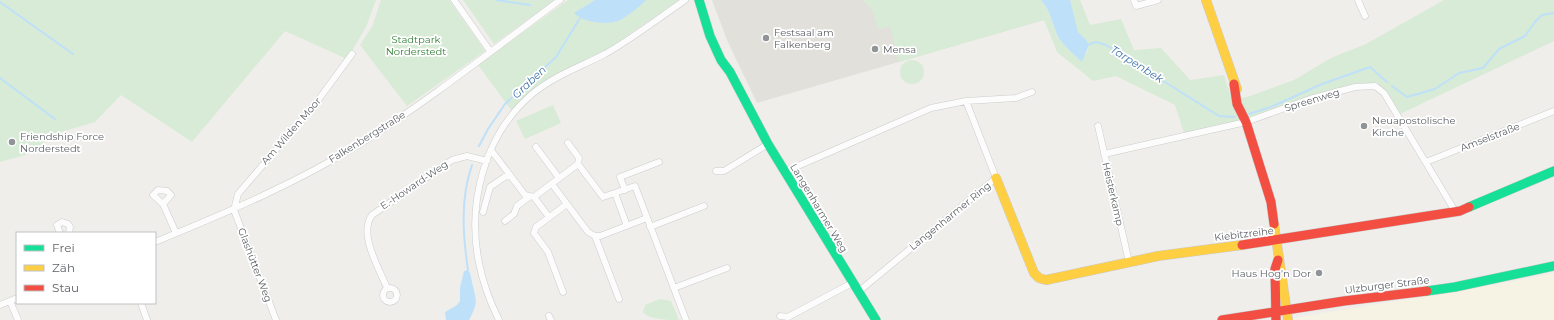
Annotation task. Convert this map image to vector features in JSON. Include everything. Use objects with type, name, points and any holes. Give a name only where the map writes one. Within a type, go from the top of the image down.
[{"type":"main road","name":"Langenharmer Weg","points":[[699,0],[707,22],[715,34],[730,72],[768,144],[852,283],[870,306],[876,320]]},
{"type":"main road","points":[[1206,0],[1234,84],[1235,96],[1241,115],[1246,122],[1268,190],[1278,258],[1282,269],[1288,320]]},
{"type":"main road","name":"Kiebitzreihe","points":[[996,178],[1034,272],[1038,278],[1047,280],[1158,256],[1276,241],[1462,210],[1554,171]]},
{"type":"main road","points":[[1276,315],[1276,269],[1278,258]]},
{"type":"main road","name":"Ulzburger Straße","points":[[1222,320],[1276,315],[1287,309],[1455,287],[1554,266]]},
{"type":"main road","name":"Langenharmer Weg","points":[[858,292],[859,298],[871,320]]},
{"type":"street","points":[[454,0],[490,51]]},
{"type":"street","name":"Falkenbergstraße","points":[[156,242],[234,210],[293,181],[363,142],[401,117],[560,0]]},
{"type":"street","points":[[499,320],[483,281],[476,240],[476,204],[491,150],[512,115],[536,91],[556,78],[614,48],[685,0]]},
{"type":"street","points":[[1134,0],[1136,6],[1158,0]]},
{"type":"street","points":[[1358,0],[1365,16]]},
{"type":"street","name":"Am Wilden Moor","points":[[234,210],[238,194],[316,103],[352,54]]},
{"type":"street","name":"Spreenweg","points":[[1104,154],[1246,122],[1310,99],[1355,87],[1375,86],[1384,93],[1455,211]]},
{"type":"street","points":[[784,172],[917,113],[966,101],[1011,99],[1032,92]]},
{"type":"street","name":"Langenharmer Ring","points":[[858,292],[996,178],[966,101]]},
{"type":"street","name":"Amselstraße","points":[[1426,162],[1554,111]]},
{"type":"street","name":"Heisterkamp","points":[[1098,126],[1129,262]]},
{"type":"street","points":[[568,143],[579,157],[578,164],[602,196],[634,186],[686,320]]},
{"type":"street","points":[[716,171],[724,171],[768,144]]},
{"type":"street","points":[[536,147],[559,178]]},
{"type":"street","points":[[491,150],[525,195],[532,197],[549,218]]},
{"type":"street","name":"E.-Howard-Weg","points":[[387,288],[367,237],[367,225],[372,215],[452,160],[467,156],[487,161]]},
{"type":"street","points":[[625,190],[620,177],[659,162]]},
{"type":"street","points":[[505,221],[514,214],[516,207],[552,184],[578,164]]},
{"type":"street","points":[[483,212],[490,188],[509,174]]},
{"type":"street","points":[[552,184],[588,232],[595,236],[600,236],[647,218]]},
{"type":"street","points":[[615,193],[628,226]]},
{"type":"street","points":[[163,204],[176,233]]},
{"type":"street","points":[[563,292],[548,252],[534,234],[536,227],[567,204]]},
{"type":"street","points":[[650,227],[704,206]]},
{"type":"street","name":"Glashütter Weg","points":[[234,210],[276,320]]},
{"type":"street","points":[[60,232],[57,225],[62,222],[68,224],[70,228],[69,232]]},
{"type":"street","points":[[595,236],[619,299]]},
{"type":"street","points":[[674,288],[727,268]]},
{"type":"street","points":[[780,316],[788,317],[852,283]]},
{"type":"street","points":[[0,305],[16,298]]},
{"type":"street","points":[[10,301],[18,320]]},
{"type":"street","points":[[141,304],[148,320]]},
{"type":"shaded area","points":[[712,0],[1028,0],[1044,20],[757,103],[727,40]]},
{"type":"shaded area","points":[[1554,273],[1554,320],[1282,320],[1505,283]]},
{"type":"green space","points":[[0,0],[376,0],[366,27],[347,59],[285,31],[192,142],[121,95],[95,122],[61,132],[25,155],[0,162]]},
{"type":"green space","name":"Stadtpark Norderstedt","points":[[381,0],[449,0],[485,51],[407,106],[360,45],[372,27]]},
{"type":"green space","points":[[463,0],[554,0],[494,44]]},
{"type":"green space","points":[[568,0],[595,0],[575,13],[603,23],[619,21],[646,0],[679,0],[609,48],[530,92],[512,111],[478,65]]},
{"type":"green space","points":[[863,0],[1041,0],[1049,13],[1058,38],[1076,56],[1086,54],[1088,50],[1086,42],[1076,29],[1070,0],[1080,0],[1090,25],[1121,19],[1134,50],[1161,48],[1190,80],[1224,75],[1232,100],[1247,97],[1294,80],[1331,58],[1366,44],[1444,0],[1554,0],[1554,41],[1400,114],[1377,82],[1324,92],[1240,120],[1184,133],[1175,105],[1116,76],[1093,81],[1057,52],[1044,20],[899,62],[890,26],[878,29],[873,11]]},
{"type":"green space","points":[[912,60],[921,63],[924,72],[921,81],[912,84],[903,81],[900,72],[903,63]]},
{"type":"green space","points":[[553,105],[561,123],[525,139],[516,121]]},
{"type":"green space","points":[[660,299],[671,301],[679,320],[654,318],[643,312],[645,305]]},
{"type":"water","points":[[595,0],[646,0],[624,18],[613,22],[601,23],[589,21],[574,13]]},
{"type":"water","points":[[1041,0],[1070,0],[1078,32],[1089,45],[1082,62],[1058,37],[1049,13]]},
{"type":"water","points":[[468,270],[471,276],[476,301],[472,314],[469,320],[446,320],[445,312],[457,305],[460,301],[460,288],[464,271]]},
{"type":"waterway","name":"Tarpenbek","points":[[496,0],[530,5]]},
{"type":"waterway","points":[[0,2],[73,54]]},
{"type":"waterway","name":"Tarpenbek","points":[[1392,86],[1407,97],[1435,89],[1459,73],[1483,68],[1499,49],[1525,36],[1542,15],[1554,13]]},
{"type":"waterway","name":"Graben","points":[[479,146],[488,129],[505,104],[556,57],[580,18]]},
{"type":"waterway","name":"Tarpenbek","points":[[1087,45],[1096,42],[1106,45],[1219,116],[1235,117]]},
{"type":"waterway","name":"Tarpenbek","points":[[1249,114],[1271,107],[1322,84],[1370,67],[1387,82]]},
{"type":"waterway","points":[[0,78],[55,119]]},
{"type":"waterway","name":"Graben","points":[[468,270],[464,231],[464,204],[468,178],[472,165]]},
{"type":"traffic: fast","points":[[699,0],[710,36],[721,60],[730,72],[768,144],[876,320]]},
{"type":"traffic: fast","points":[[1469,207],[1554,171]]},
{"type":"traffic: fast","points":[[1427,291],[1455,287],[1554,266]]},
{"type":"traffic: slow","points":[[1206,0],[1237,89]]},
{"type":"traffic: slow","points":[[996,178],[1034,273],[1039,278],[1046,280],[1158,256],[1242,245]]},
{"type":"traffic: slow","points":[[1274,224],[1288,320]]},
{"type":"traffic: jam","points":[[1234,84],[1237,104],[1246,122],[1271,202],[1274,224]]},
{"type":"traffic: jam","points":[[1242,245],[1460,211],[1469,207]]},
{"type":"traffic: jam","points":[[1276,320],[1275,269],[1278,260]]},
{"type":"traffic: jam","points":[[1222,320],[1344,301],[1427,291]]},
{"type":"place","name":"Festsaal am Falkenberg","points":[[766,38]]},
{"type":"place","name":"Mensa","points":[[875,49]]},
{"type":"place","name":"Neuapostolische Kirche","points":[[1364,126]]},
{"type":"place","name":"Friendship Force Norderstedt","points":[[12,142]]},
{"type":"place","name":"Haus Hog'n Dor","points":[[1319,273]]}]
